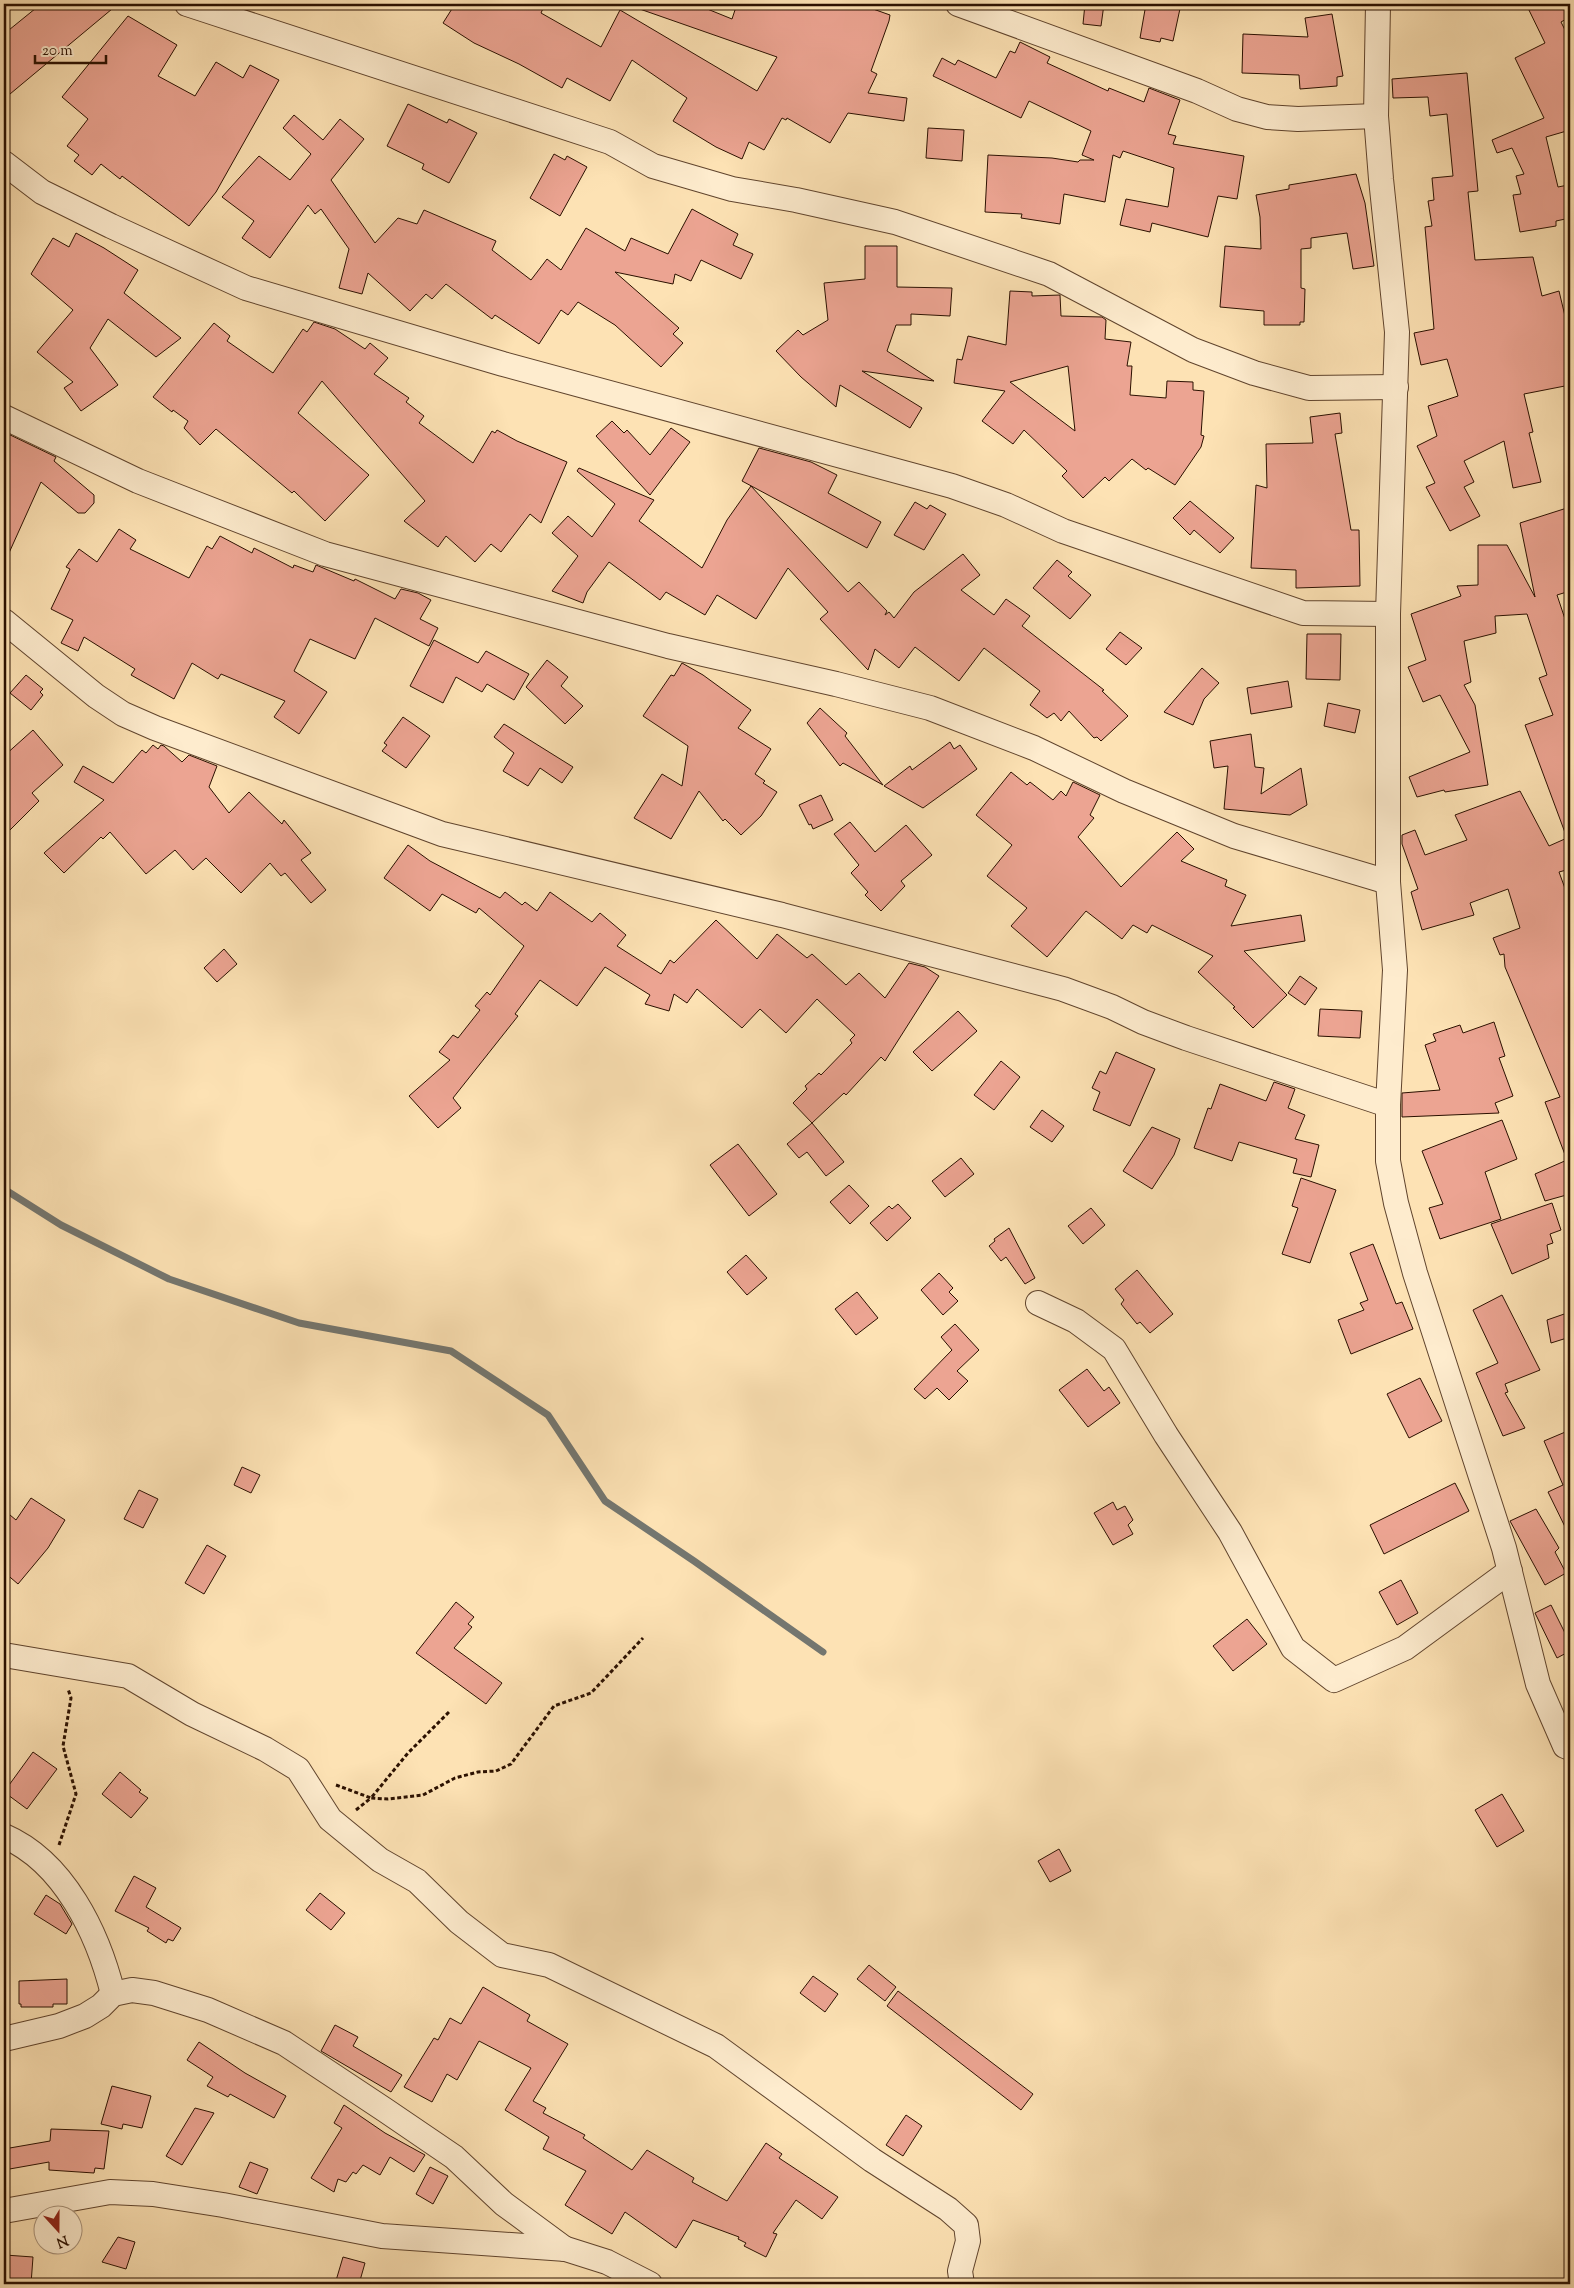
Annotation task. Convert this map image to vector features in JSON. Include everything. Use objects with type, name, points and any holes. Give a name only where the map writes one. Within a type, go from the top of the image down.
[{"type":"street","points":[[187,4],[610,142],[653,166],[732,189],[796,200],[895,222],[1049,274],[1193,350],[1254,373],[1309,388],[1396,387]]},
{"type":"street","points":[[958,4],[1197,92],[1237,109],[1267,117],[1298,119],[1376,116]]},
{"type":"street","points":[[1378,4],[1376,116],[1397,332],[1388,614],[1388,882],[1395,970],[1388,1105],[1388,1160],[1396,1203],[1415,1273],[1484,1483],[1510,1571],[1538,1684],[1565,1746],[1570,1748]]},
{"type":"street","points":[[4,163],[42,192],[246,288],[503,364],[952,486],[1006,505],[1063,530],[1302,613],[1388,614]]},
{"type":"street","points":[[4,417],[138,481],[325,554],[668,646],[836,684],[930,708],[1034,748],[1124,791],[1234,836],[1388,882]]},
{"type":"street","points":[[4,621],[96,696],[123,714],[155,728],[442,834],[782,915],[1063,989],[1186,1038],[1388,1105]]},
{"type":"street","points":[[1038,1302],[1076,1321],[1114,1349],[1166,1435],[1230,1532],[1294,1648],[1334,1680],[1405,1648],[1510,1571]]},
{"type":"street","points":[[4,1655],[128,1676],[192,1714],[265,1749],[298,1769],[330,1819],[380,1860],[417,1881],[459,1922],[502,1955],[549,1965],[716,2046],[872,2160],[948,2209],[966,2225],[968,2241],[960,2271],[962,2284]]},
{"type":"street","points":[[4,1836],[20,1843],[52,1869],[84,1917],[100,1952],[113,1994]]},
{"type":"street","points":[[4,2039],[59,2026],[85,2016],[101,2006],[113,1994],[132,1990],[154,1993],[208,2010],[284,2043],[454,2157],[504,2204],[566,2249]]},
{"type":"street","points":[[4,2212],[110,2192],[153,2194],[223,2205],[382,2236],[566,2249],[607,2262],[650,2284]]},
{"type":"path","points":[[371,1798],[388,1799],[423,1795],[455,1778],[478,1772],[496,1771],[511,1764],[554,1706],[591,1693],[644,1638]]},
{"type":"path","points":[[52,1869],[76,1794],[63,1746],[71,1698],[57,1664]]},
{"type":"path","points":[[346,1832],[348,1820],[371,1798],[408,1753],[449,1712]]},
{"type":"building","points":[[41,4],[118,4],[4,99],[4,34]]},
{"type":"building","points":[[455,4],[545,4],[541,13],[601,47],[620,10],[757,91],[777,57],[634,7],[635,4],[695,4],[732,19],[737,4],[859,4],[890,15],[871,71],[877,74],[868,93],[907,98],[904,121],[848,113],[830,143],[787,118],[786,120],[782,118],[764,150],[749,142],[742,159],[716,147],[673,121],[687,98],[632,60],[610,101],[567,78],[562,88],[519,64],[474,43],[443,23]]},
{"type":"building","points":[[1085,4],[1104,4],[1101,26],[1083,24]]},
{"type":"building","points":[[1146,4],[1181,4],[1173,41],[1161,38],[1160,42],[1140,38]]},
{"type":"building","points":[[1526,4],[1570,4],[1570,17],[1561,22],[1570,40],[1570,130],[1546,137],[1558,187],[1568,185],[1570,218],[1556,221],[1556,226],[1520,232],[1513,195],[1521,194],[1516,176],[1524,174],[1512,148],[1497,153],[1492,140],[1544,118],[1515,58],[1545,43]]},
{"type":"building","points":[[1332,14],[1343,76],[1337,77],[1337,86],[1300,89],[1299,75],[1242,73],[1243,34],[1308,37],[1305,18]]},
{"type":"building","points":[[128,16],[177,45],[158,76],[195,96],[216,62],[243,78],[250,65],[279,80],[216,192],[189,226],[122,176],[120,179],[101,164],[92,175],[74,161],[79,155],[67,146],[88,119],[62,97]]},
{"type":"building","points":[[1020,42],[1050,57],[1047,63],[1108,91],[1109,88],[1144,102],[1149,88],[1180,100],[1168,134],[1176,136],[1173,144],[1244,156],[1237,199],[1218,196],[1208,237],[1152,223],[1150,232],[1120,225],[1126,199],[1168,207],[1174,168],[1123,151],[1120,158],[1113,155],[1105,202],[1064,194],[1060,224],[1021,218],[1022,214],[985,212],[988,155],[1052,158],[1078,162],[1080,160],[1094,160],[1082,155],[1091,131],[1029,101],[1021,118],[933,76],[942,58],[955,65],[958,60],[996,78],[1010,51],[1015,53]]},
{"type":"building","points":[[1467,73],[1478,191],[1468,192],[1475,260],[1533,257],[1542,296],[1559,291],[1570,337],[1570,385],[1524,394],[1533,432],[1529,433],[1541,482],[1513,488],[1504,441],[1464,461],[1474,482],[1464,487],[1480,516],[1450,531],[1426,487],[1435,483],[1417,446],[1437,436],[1428,406],[1458,396],[1447,359],[1421,365],[1414,333],[1434,329],[1425,227],[1432,226],[1428,201],[1434,200],[1432,178],[1453,176],[1447,114],[1430,116],[1428,97],[1393,98],[1392,79]]},
{"type":"building","points":[[408,104],[447,123],[449,119],[477,133],[449,183],[422,169],[424,164],[387,146]]},
{"type":"building","points":[[294,115],[323,140],[340,119],[364,139],[331,180],[375,243],[398,218],[417,224],[424,210],[496,241],[492,250],[531,280],[547,259],[561,270],[586,228],[625,251],[631,238],[668,254],[692,209],[738,234],[733,245],[753,254],[741,279],[701,260],[691,281],[675,274],[673,284],[615,272],[679,328],[673,334],[683,343],[661,367],[615,325],[578,302],[568,315],[561,310],[539,344],[495,315],[492,319],[446,284],[432,299],[426,294],[410,311],[368,273],[362,294],[339,288],[349,249],[321,209],[315,214],[308,205],[270,258],[242,238],[254,221],[222,197],[259,156],[290,180],[311,154],[283,128]]},
{"type":"building","points":[[928,128],[964,130],[962,161],[926,158]]},
{"type":"building","points":[[554,154],[565,160],[567,156],[587,167],[560,216],[530,198]]},
{"type":"building","points":[[1356,174],[1365,203],[1374,266],[1353,269],[1347,233],[1311,238],[1311,248],[1301,249],[1301,288],[1305,289],[1304,322],[1300,322],[1300,325],[1264,325],[1264,311],[1220,307],[1225,246],[1261,249],[1260,217],[1256,195],[1289,189],[1289,185]]},
{"type":"building","points":[[76,233],[138,270],[124,293],[181,338],[156,357],[108,319],[90,348],[118,385],[81,411],[64,388],[73,382],[37,352],[73,310],[31,274],[53,238],[69,247]]},
{"type":"building","points":[[865,246],[897,246],[897,287],[952,288],[950,316],[911,314],[911,325],[896,325],[887,351],[934,381],[862,371],[922,408],[910,428],[840,385],[836,407],[801,377],[776,351],[798,330],[803,335],[828,320],[824,283],[865,279]]},
{"type":"building","points":[[1010,291],[1032,292],[1032,296],[1060,295],[1061,316],[1102,317],[1106,320],[1105,339],[1131,342],[1127,366],[1132,366],[1130,395],[1166,398],[1167,381],[1193,382],[1193,390],[1204,391],[1201,435],[1204,436],[1201,447],[1175,485],[1148,468],[1146,470],[1132,459],[1109,481],[1105,477],[1083,498],[1062,476],[1067,471],[1024,430],[1013,444],[982,421],[1005,391],[954,383],[957,359],[962,360],[968,336],[1006,345]],"holes":[[[1068,366],[1075,431],[1010,382]]]},
{"type":"building","points":[[314,322],[335,329],[365,349],[370,343],[388,358],[374,374],[409,398],[406,402],[424,416],[419,423],[473,463],[492,431],[495,433],[497,430],[517,441],[567,462],[541,523],[530,514],[501,552],[491,544],[475,562],[446,536],[438,547],[404,521],[425,501],[322,381],[298,413],[369,475],[325,521],[294,491],[292,493],[216,429],[200,445],[184,428],[188,421],[173,410],[172,412],[153,397],[214,323],[230,336],[227,341],[273,373],[303,329],[307,332]]},
{"type":"building","points":[[1340,413],[1342,433],[1335,434],[1351,530],[1359,530],[1360,586],[1296,588],[1296,570],[1251,568],[1256,485],[1267,488],[1266,444],[1313,443],[1310,417]]},
{"type":"building","points":[[612,421],[624,433],[627,430],[650,455],[671,428],[690,442],[650,495],[596,436]]},
{"type":"building","points":[[4,432],[56,457],[54,461],[94,495],[94,503],[85,513],[78,513],[41,482],[4,564]]},
{"type":"building","points":[[759,448],[811,462],[837,475],[828,493],[881,522],[867,548],[742,481]]},
{"type":"building","points":[[579,468],[654,500],[639,521],[702,568],[727,520],[751,486],[848,592],[859,582],[887,611],[885,615],[889,612],[894,618],[914,592],[963,554],[980,575],[961,590],[994,615],[1006,599],[1030,616],[1022,626],[1104,690],[1102,691],[1128,716],[1101,741],[1097,737],[1094,738],[1069,711],[1061,721],[1054,713],[1047,718],[1030,705],[1040,691],[984,648],[959,681],[915,647],[899,668],[875,649],[868,670],[820,619],[828,612],[788,568],[756,619],[717,595],[705,615],[666,592],[660,600],[609,562],[587,592],[583,603],[552,591],[578,556],[552,533],[568,516],[592,537],[615,504],[577,471]]},
{"type":"building","points":[[1190,501],[1234,538],[1220,553],[1194,530],[1190,535],[1173,518]]},
{"type":"building","points":[[915,502],[927,509],[930,505],[946,514],[924,550],[894,535]]},
{"type":"building","points":[[1570,507],[1570,591],[1557,595],[1570,634],[1570,869],[1559,872],[1570,902],[1570,1194],[1545,1201],[1535,1174],[1567,1160],[1545,1102],[1560,1097],[1505,967],[1504,954],[1500,955],[1493,938],[1520,928],[1508,889],[1470,903],[1474,915],[1422,930],[1411,892],[1418,889],[1402,844],[1402,835],[1415,830],[1425,855],[1467,840],[1455,815],[1520,791],[1549,846],[1567,838],[1525,725],[1553,715],[1539,678],[1547,675],[1527,614],[1495,616],[1496,633],[1464,641],[1471,682],[1464,685],[1475,705],[1488,785],[1445,792],[1444,790],[1417,797],[1409,777],[1470,752],[1440,695],[1423,702],[1408,667],[1426,660],[1411,614],[1461,596],[1457,586],[1478,585],[1478,545],[1507,545],[1535,597],[1520,523]]},
{"type":"building","points":[[119,529],[136,540],[130,549],[189,578],[207,546],[212,549],[220,536],[252,553],[254,548],[293,568],[294,565],[313,572],[316,565],[354,581],[355,579],[395,599],[401,589],[418,593],[431,600],[420,619],[438,628],[429,646],[375,618],[355,659],[310,639],[294,671],[327,692],[299,734],[274,717],[285,701],[221,674],[218,679],[192,663],[174,699],[131,675],[135,669],[84,637],[78,651],[61,643],[73,620],[51,609],[70,569],[66,567],[79,549],[97,562]]},
{"type":"building","points":[[1057,560],[1072,572],[1068,576],[1091,595],[1070,619],[1033,588]]},
{"type":"building","points":[[1120,632],[1142,648],[1126,665],[1106,649]]},
{"type":"building","points":[[1307,634],[1341,634],[1340,680],[1306,679]]},
{"type":"building","points":[[434,640],[478,663],[486,651],[529,674],[514,700],[487,684],[482,692],[456,677],[443,703],[410,686]]},
{"type":"building","points":[[547,660],[568,677],[561,686],[583,706],[565,724],[526,687]]},
{"type":"building","points":[[682,663],[703,675],[751,710],[738,728],[771,749],[755,774],[765,781],[763,783],[777,792],[761,816],[741,835],[725,819],[723,821],[699,791],[671,839],[634,818],[662,774],[682,786],[688,746],[643,716],[671,675],[674,676]]},
{"type":"building","points":[[1202,668],[1219,683],[1204,699],[1193,725],[1164,712]]},
{"type":"building","points":[[26,675],[43,689],[40,692],[43,695],[31,710],[10,693]]},
{"type":"building","points":[[1288,681],[1292,707],[1251,714],[1247,688]]},
{"type":"building","points":[[1328,703],[1360,710],[1355,733],[1324,726]]},
{"type":"building","points":[[820,708],[847,733],[845,736],[883,785],[843,763],[840,766],[807,723]]},
{"type":"building","points":[[403,717],[430,736],[406,768],[382,751],[387,745],[384,743]]},
{"type":"building","points":[[504,724],[573,767],[562,783],[540,768],[528,786],[503,771],[514,753],[494,737]]},
{"type":"building","points":[[33,730],[63,765],[32,793],[39,801],[4,836],[4,756]]},
{"type":"building","points":[[1251,734],[1255,767],[1264,768],[1261,794],[1301,768],[1307,805],[1290,815],[1224,809],[1228,766],[1214,768],[1210,741]]},
{"type":"building","points":[[950,742],[954,749],[960,745],[977,769],[923,808],[884,786],[910,766],[912,770]]},
{"type":"building","points":[[153,745],[158,749],[161,745],[164,746],[182,762],[189,755],[217,766],[209,787],[229,813],[249,792],[282,824],[284,820],[311,853],[301,860],[326,890],[311,903],[285,873],[281,876],[270,863],[241,893],[206,858],[193,870],[175,850],[146,874],[110,832],[103,839],[101,837],[64,873],[44,853],[104,800],[74,782],[83,766],[113,783],[142,750],[146,753]]},
{"type":"building","points":[[1011,772],[1027,785],[1030,782],[1053,800],[1061,791],[1066,796],[1073,782],[1100,795],[1090,815],[1094,818],[1078,837],[1121,887],[1177,832],[1194,849],[1181,861],[1227,880],[1225,886],[1246,895],[1231,926],[1301,915],[1305,941],[1244,951],[1287,995],[1253,1028],[1233,1008],[1235,1007],[1198,972],[1213,956],[1152,925],[1147,933],[1133,925],[1122,939],[1086,911],[1047,957],[1011,926],[1027,908],[987,876],[1012,845],[976,815]]},
{"type":"building","points":[[821,795],[833,820],[813,829],[799,805]]},
{"type":"building","points":[[850,822],[875,852],[906,825],[932,855],[901,881],[905,886],[881,911],[865,895],[868,892],[851,873],[859,865],[834,834]]},
{"type":"building","points":[[408,845],[430,861],[500,898],[505,892],[522,905],[525,902],[537,911],[550,892],[592,922],[600,913],[626,935],[617,946],[661,974],[670,960],[674,963],[716,920],[757,959],[777,934],[807,958],[812,954],[846,985],[859,973],[885,998],[909,963],[925,967],[939,976],[885,1061],[881,1057],[846,1095],[844,1093],[812,1123],[793,1103],[807,1089],[805,1086],[819,1073],[821,1075],[852,1043],[850,1040],[855,1035],[817,999],[786,1033],[760,1009],[742,1028],[697,989],[687,1003],[674,994],[669,1011],[645,1004],[650,995],[605,967],[577,1006],[540,980],[515,1014],[518,1016],[453,1098],[461,1108],[438,1128],[409,1096],[450,1060],[439,1052],[453,1035],[458,1038],[480,1010],[475,1006],[487,992],[490,995],[524,946],[479,908],[476,913],[442,894],[430,911],[384,878]]},
{"type":"building","points":[[224,949],[237,964],[217,982],[204,968]]},
{"type":"building","points":[[1300,976],[1317,988],[1305,1005],[1288,993]]},
{"type":"building","points":[[1320,1009],[1362,1011],[1360,1038],[1318,1036]]},
{"type":"building","points":[[958,1011],[977,1031],[932,1071],[913,1052]]},
{"type":"building","points":[[1494,1022],[1505,1056],[1499,1058],[1513,1096],[1495,1103],[1499,1113],[1402,1117],[1402,1093],[1440,1090],[1425,1045],[1436,1041],[1433,1034],[1460,1025],[1463,1033]]},
{"type":"building","points":[[1116,1052],[1155,1069],[1130,1126],[1093,1110],[1100,1092],[1092,1088],[1100,1071],[1106,1074]]},
{"type":"building","points":[[1001,1061],[1020,1077],[994,1110],[974,1095]]},
{"type":"building","points":[[1274,1082],[1295,1089],[1288,1108],[1305,1115],[1295,1139],[1319,1145],[1311,1177],[1293,1173],[1297,1159],[1239,1142],[1232,1161],[1194,1148],[1208,1108],[1211,1109],[1220,1084],[1266,1101]]},
{"type":"building","points":[[1042,1110],[1064,1126],[1052,1142],[1030,1127]]},
{"type":"building","points":[[1502,1120],[1517,1159],[1485,1172],[1501,1219],[1440,1239],[1429,1208],[1443,1204],[1422,1151]]},
{"type":"building","points":[[812,1123],[844,1162],[826,1176],[807,1152],[799,1158],[787,1144]]},
{"type":"building","points":[[1152,1127],[1180,1139],[1174,1155],[1152,1189],[1123,1171]]},
{"type":"building","points":[[738,1144],[777,1194],[749,1216],[710,1165]]},
{"type":"building","points":[[961,1158],[974,1174],[945,1197],[932,1181]]},
{"type":"building","points":[[1301,1178],[1336,1190],[1310,1263],[1282,1254],[1298,1208],[1292,1206]]},
{"type":"building","points":[[849,1185],[869,1206],[850,1224],[830,1202]]},
{"type":"building","points":[[1552,1203],[1561,1230],[1550,1234],[1553,1243],[1547,1245],[1549,1258],[1512,1274],[1491,1224]]},
{"type":"building","points":[[898,1204],[911,1218],[887,1241],[870,1223],[889,1206],[892,1209]]},
{"type":"building","points":[[1091,1208],[1105,1225],[1083,1244],[1068,1226]]},
{"type":"building","points":[[1009,1228],[1035,1278],[1025,1284],[1006,1257],[1001,1261],[989,1246],[995,1241],[994,1239]]},
{"type":"building","points":[[1373,1244],[1396,1304],[1402,1302],[1413,1329],[1351,1354],[1338,1320],[1364,1310],[1360,1303],[1368,1300],[1350,1253]]},
{"type":"building","points":[[746,1255],[767,1278],[747,1295],[727,1272]]},
{"type":"building","points":[[1137,1270],[1173,1314],[1150,1333],[1140,1322],[1137,1324],[1121,1304],[1124,1300],[1115,1289]]},
{"type":"building","points":[[939,1273],[953,1288],[949,1292],[958,1301],[943,1315],[921,1290]]},
{"type":"building","points":[[857,1292],[878,1318],[856,1335],[835,1309]]},
{"type":"building","points":[[1502,1295],[1540,1370],[1505,1384],[1508,1392],[1505,1393],[1525,1428],[1503,1436],[1476,1373],[1498,1363],[1473,1310]]},
{"type":"building","points":[[1570,1312],[1570,1337],[1551,1343],[1547,1320]]},
{"type":"building","points":[[955,1324],[979,1350],[957,1371],[968,1381],[949,1400],[937,1388],[925,1399],[914,1389],[952,1350],[941,1337]]},
{"type":"building","points":[[1087,1369],[1104,1391],[1109,1387],[1120,1403],[1088,1427],[1059,1390]]},
{"type":"building","points":[[1420,1378],[1442,1421],[1409,1438],[1387,1394]]},
{"type":"building","points":[[1570,1430],[1570,1537],[1548,1492],[1563,1485],[1544,1441]]},
{"type":"building","points":[[242,1467],[260,1475],[251,1493],[234,1485]]},
{"type":"building","points":[[1455,1483],[1469,1511],[1384,1554],[1370,1525]]},
{"type":"building","points":[[139,1490],[158,1499],[143,1528],[124,1519]]},
{"type":"building","points":[[31,1498],[65,1520],[48,1548],[18,1584],[4,1572],[4,1510],[16,1520]]},
{"type":"building","points":[[1113,1502],[1117,1510],[1125,1506],[1133,1520],[1128,1525],[1133,1534],[1113,1545],[1094,1513]]},
{"type":"building","points":[[1536,1509],[1559,1548],[1555,1552],[1566,1573],[1545,1585],[1510,1521]]},
{"type":"building","points":[[207,1545],[226,1556],[204,1594],[185,1583]]},
{"type":"building","points":[[1401,1580],[1418,1613],[1397,1625],[1379,1592]]},
{"type":"building","points":[[456,1602],[474,1617],[468,1624],[472,1627],[454,1648],[502,1683],[486,1704],[416,1653]]},
{"type":"building","points":[[1551,1605],[1570,1643],[1570,1651],[1557,1658],[1535,1613]]},
{"type":"building","points":[[1247,1619],[1267,1644],[1233,1671],[1213,1646]]},
{"type":"building","points":[[33,1752],[57,1769],[27,1809],[4,1792]]},
{"type":"building","points":[[120,1772],[141,1790],[139,1792],[148,1798],[131,1818],[102,1794]]},
{"type":"building","points":[[1502,1794],[1524,1831],[1497,1847],[1475,1810]]},
{"type":"building","points":[[1059,1849],[1071,1871],[1050,1882],[1038,1861]]},
{"type":"building","points":[[134,1876],[156,1888],[146,1907],[181,1928],[173,1941],[168,1939],[166,1943],[147,1931],[149,1928],[115,1911]]},
{"type":"building","points":[[320,1893],[345,1913],[331,1930],[306,1910]]},
{"type":"building","points":[[46,1895],[60,1904],[72,1924],[66,1934],[34,1914]]},
{"type":"building","points":[[869,1965],[896,1987],[885,2001],[857,1979]]},
{"type":"building","points":[[813,1976],[838,1994],[825,2012],[800,1993]]},
{"type":"building","points":[[67,1979],[67,2004],[53,2004],[53,2007],[21,2007],[21,2004],[19,2004],[19,1981]]},
{"type":"building","points":[[483,1987],[530,2015],[527,2021],[568,2044],[533,2101],[546,2108],[543,2113],[585,2135],[583,2138],[632,2170],[647,2150],[694,2178],[692,2182],[727,2201],[766,2143],[782,2154],[779,2158],[838,2197],[822,2219],[796,2200],[773,2233],[777,2234],[766,2257],[744,2246],[746,2243],[738,2239],[739,2237],[693,2220],[676,2248],[625,2212],[612,2234],[565,2205],[586,2171],[543,2149],[549,2137],[505,2110],[531,2068],[479,2041],[457,2080],[447,2074],[432,2102],[404,2087],[434,2038],[438,2040],[450,2018],[461,2024]]},
{"type":"building","points":[[898,1991],[1033,2094],[1021,2110],[887,2006]]},
{"type":"building","points":[[335,2025],[358,2037],[353,2046],[402,2075],[391,2092],[321,2051]]},
{"type":"building","points":[[199,2042],[245,2073],[286,2096],[274,2118],[230,2094],[228,2097],[207,2086],[213,2077],[187,2060]]},
{"type":"building","points":[[112,2086],[151,2096],[142,2128],[123,2124],[122,2129],[101,2124]]},
{"type":"building","points":[[344,2105],[385,2133],[425,2155],[414,2172],[390,2157],[380,2175],[363,2165],[356,2174],[353,2172],[346,2182],[338,2179],[334,2192],[311,2178],[342,2128],[334,2123]]},
{"type":"building","points":[[195,2108],[214,2113],[182,2165],[166,2156]]},
{"type":"building","points":[[906,2115],[922,2126],[903,2156],[886,2145]]},
{"type":"building","points":[[51,2129],[109,2131],[104,2169],[95,2168],[94,2173],[49,2170],[49,2162],[4,2170],[4,2149],[50,2141]]},
{"type":"building","points":[[250,2162],[268,2169],[257,2194],[239,2187]]},
{"type":"building","points":[[430,2167],[448,2176],[433,2204],[416,2194]]},
{"type":"building","points":[[118,2237],[135,2242],[126,2269],[102,2262]]},
{"type":"building","points":[[5,2255],[33,2257],[31,2284],[4,2284]]},
{"type":"building","points":[[343,2257],[365,2263],[359,2284],[335,2284]]},
{"type":"waterway","points":[[4,1189],[61,1225],[169,1279],[299,1323],[451,1351],[548,1415],[605,1501],[823,1652]]}]
